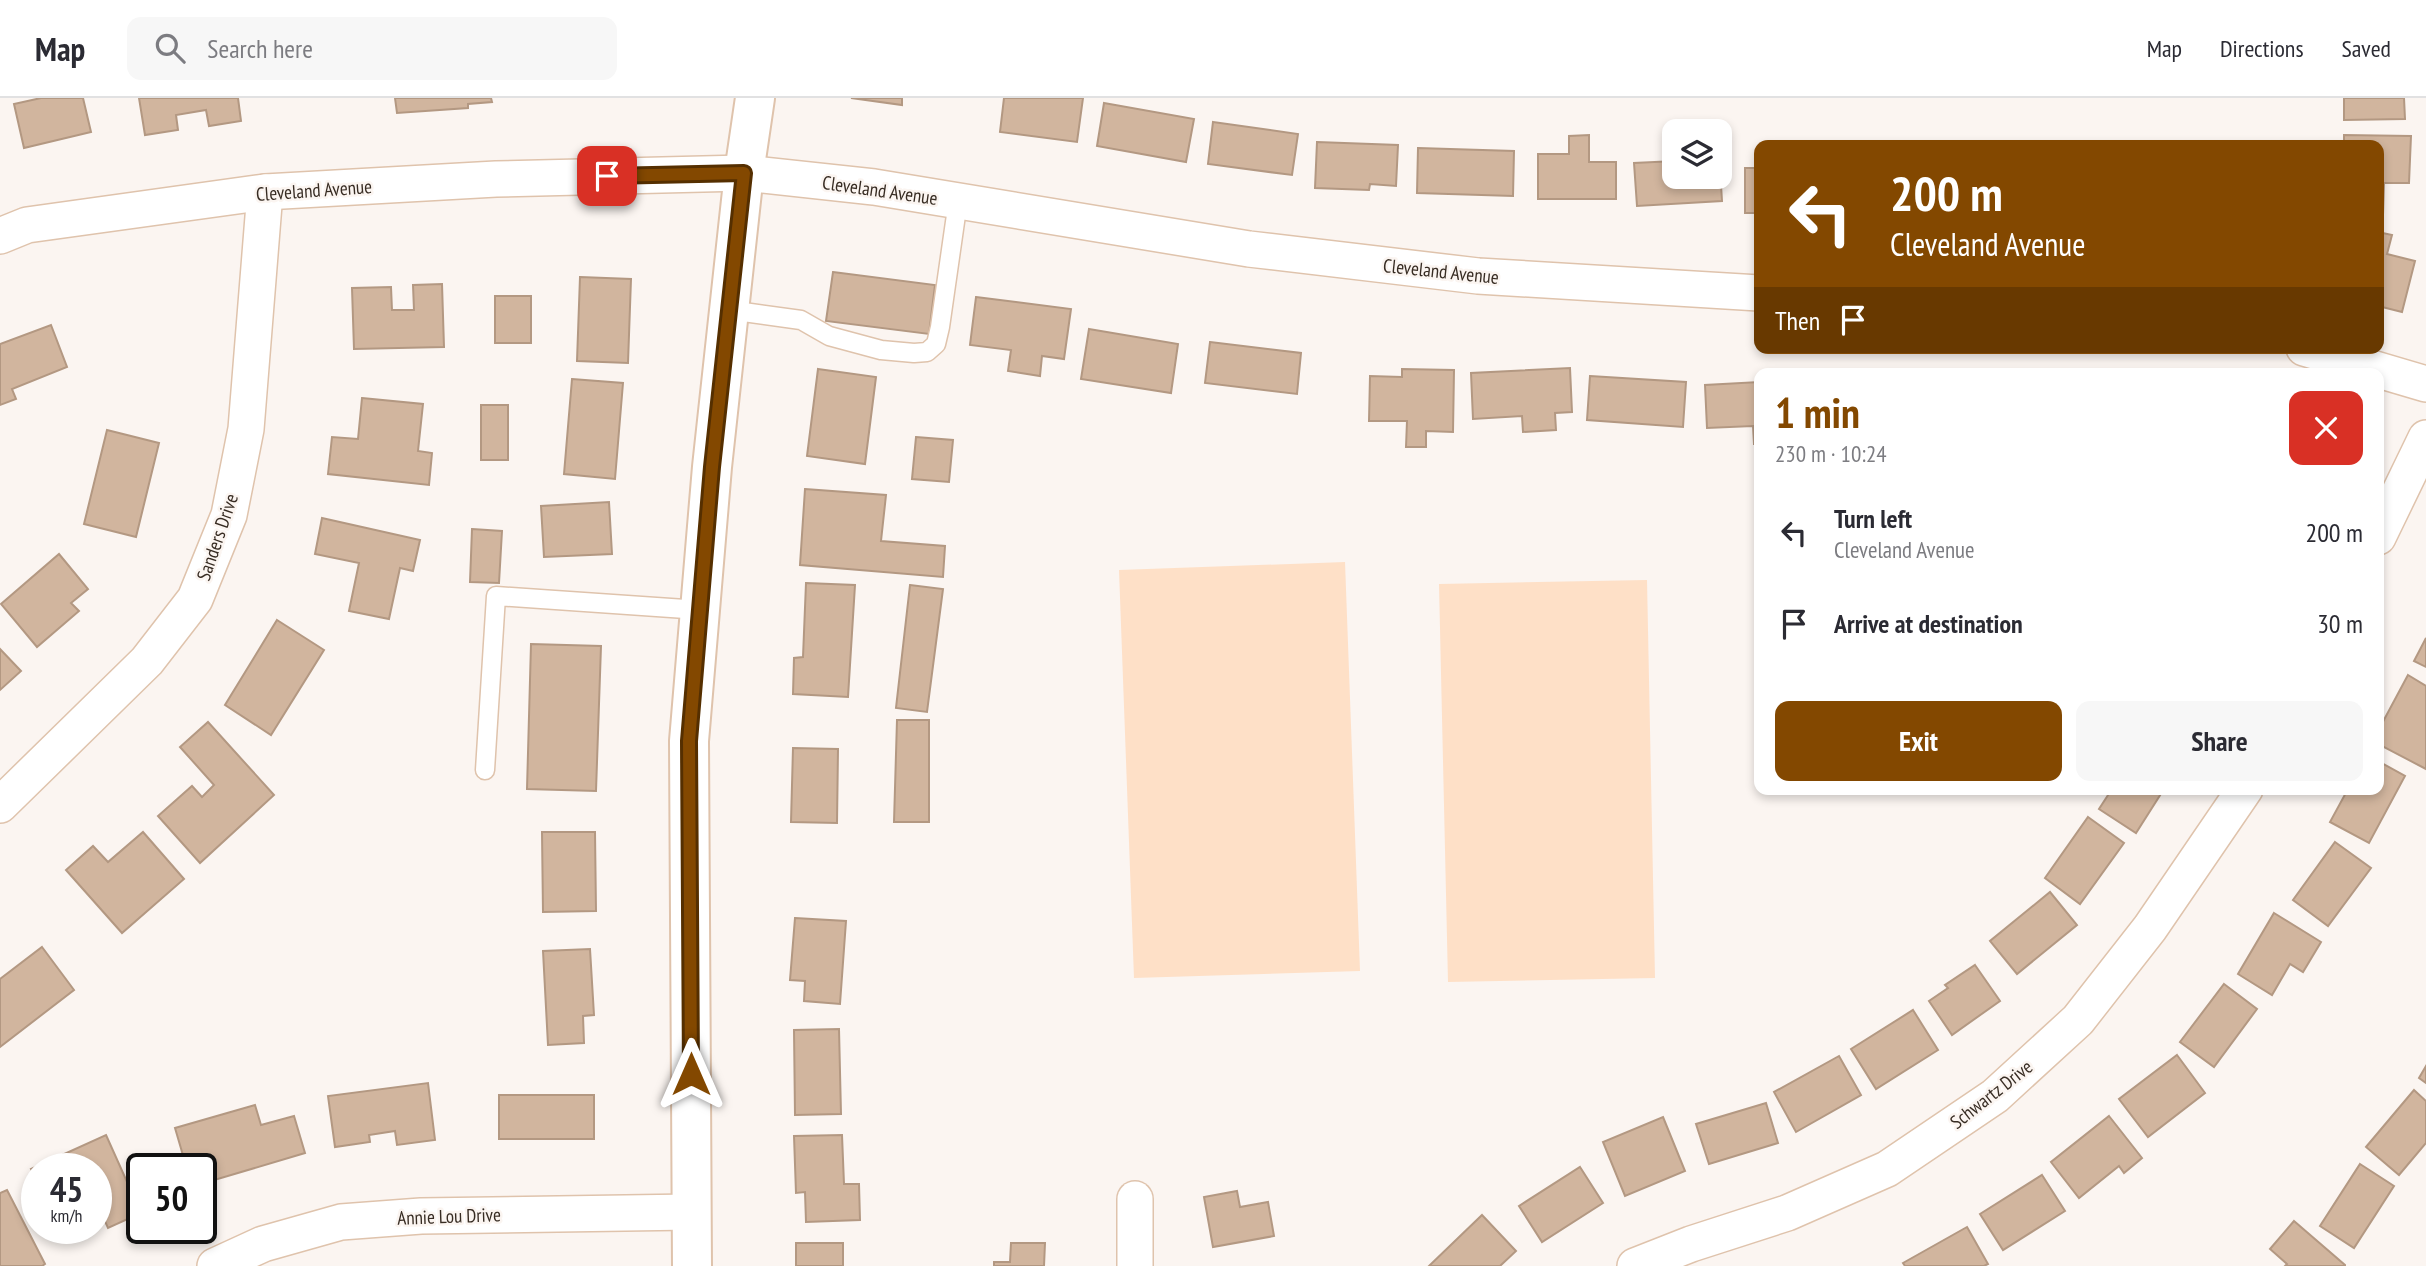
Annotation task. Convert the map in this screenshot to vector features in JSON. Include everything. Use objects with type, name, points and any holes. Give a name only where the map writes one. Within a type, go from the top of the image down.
[{"type":"main road","points":[[692,1266],[689,741],[712,467],[744,173],[755,98]]},
{"type":"street","name":"Cleveland Avenue","points":[[0,236],[27,225],[265,192],[496,179],[744,173],[874,187],[1249,250],[1478,276],[1754,293]]},
{"type":"street","name":"Sanders Drive","points":[[0,805],[147,662],[195,599],[229,515],[246,429],[265,192]]},
{"type":"street","points":[[2324,354],[2372,368]]},
{"type":"street","points":[[2384,372],[2426,384]]},
{"type":"street","points":[[2384,525],[2426,438]]},
{"type":"street","name":"Schwartz Drive","points":[[1634,1266],[1691,1244],[1787,1213],[1888,1169],[1995,1096],[2078,1020],[2150,928],[2241,795]]},
{"type":"street","points":[[1135,1199],[1135,1266]]},
{"type":"street","name":"Annie Lou Drive","points":[[215,1266],[263,1244],[341,1222],[422,1216],[692,1212]]},
{"type":"lane","points":[[729,310],[801,320],[829,336],[881,350],[927,352],[936,344],[940,327],[958,201]]},
{"type":"lane","points":[[485,770],[496,596],[700,610]]},
{"type":"shaded area","points":[[1345,562],[1360,971],[1134,978],[1119,570]]},
{"type":"shaded area","points":[[1647,580],[1655,978],[1448,982],[1439,584]]},
{"type":"building","points":[[41,98],[83,98],[91,132],[24,148],[14,104]]},
{"type":"building","points":[[139,98],[238,98],[241,121],[209,126],[206,110],[176,115],[178,130],[145,135]]},
{"type":"building","points":[[395,98],[491,98],[492,102],[468,104],[468,108],[397,113]]},
{"type":"building","points":[[851,98],[902,98],[902,105]]},
{"type":"building","points":[[1004,98],[1083,98],[1077,142],[1000,132]]},
{"type":"building","points":[[2344,98],[2404,98],[2405,119],[2344,120]]},
{"type":"building","points":[[1104,103],[1194,119],[1186,162],[1097,146]]},
{"type":"building","points":[[1213,122],[1298,134],[1292,175],[1208,164]]},
{"type":"building","points":[[1589,135],[1589,162],[1616,162],[1616,199],[1538,199],[1538,154],[1569,154],[1569,136]]},
{"type":"building","points":[[2344,135],[2411,136],[2409,183],[2384,183],[2384,140],[2344,140]]},
{"type":"building","points":[[1317,142],[1398,145],[1396,186],[1370,184],[1369,190],[1315,188]]},
{"type":"building","points":[[1418,148],[1514,151],[1513,196],[1417,193]]},
{"type":"building","points":[[1662,162],[1662,189],[1721,189],[1722,201],[1637,206],[1634,163]]},
{"type":"building","points":[[1745,168],[1754,168],[1754,213],[1745,213]]},
{"type":"building","points":[[2384,233],[2392,235],[2387,254],[2415,261],[2402,312],[2384,308]]},
{"type":"building","points":[[833,272],[935,285],[929,334],[826,321]]},
{"type":"building","points":[[580,277],[631,279],[628,363],[577,361]]},
{"type":"building","points":[[442,284],[444,347],[354,349],[352,288],[391,287],[392,310],[414,310],[413,285]]},
{"type":"building","points":[[495,296],[531,296],[531,343],[495,343]]},
{"type":"building","points":[[976,297],[1071,309],[1064,359],[1042,356],[1040,376],[1008,371],[1011,350],[970,345]]},
{"type":"building","points":[[51,325],[67,367],[12,389],[16,399],[0,405],[0,344]]},
{"type":"building","points":[[1089,329],[1178,344],[1171,393],[1081,379]]},
{"type":"building","points":[[1210,342],[1301,353],[1297,394],[1205,383]]},
{"type":"building","points":[[1570,368],[1572,412],[1555,413],[1556,430],[1523,432],[1522,416],[1473,419],[1471,373]]},
{"type":"building","points":[[818,369],[876,377],[865,464],[807,456]]},
{"type":"building","points":[[1402,369],[1454,370],[1453,432],[1426,431],[1426,447],[1406,447],[1407,421],[1369,421],[1370,376],[1402,377]]},
{"type":"building","points":[[1590,376],[1686,382],[1683,427],[1587,420]]},
{"type":"building","points":[[572,379],[623,383],[615,479],[564,474]]},
{"type":"building","points":[[1754,382],[1754,444],[1753,426],[1707,428],[1705,385]]},
{"type":"building","points":[[362,398],[423,404],[418,451],[432,453],[429,485],[328,474],[332,437],[358,439]]},
{"type":"building","points":[[481,405],[508,405],[508,460],[481,460]]},
{"type":"building","points":[[107,430],[159,443],[136,537],[84,524]]},
{"type":"building","points":[[916,437],[953,440],[949,482],[912,479]]},
{"type":"building","points":[[805,489],[886,495],[881,541],[945,546],[943,577],[800,565]]},
{"type":"building","points":[[609,502],[612,554],[544,557],[541,506]]},
{"type":"building","points":[[322,518],[420,540],[413,571],[400,568],[389,619],[349,611],[359,563],[315,554]]},
{"type":"building","points":[[472,529],[502,531],[499,583],[470,582]]},
{"type":"building","points":[[59,554],[88,589],[71,603],[79,611],[37,647],[1,604]]},
{"type":"building","points":[[806,583],[855,585],[848,697],[793,694],[794,658],[803,657]]},
{"type":"building","points":[[910,585],[943,589],[927,712],[896,708]]},
{"type":"building","points":[[277,620],[324,650],[271,735],[225,705]]},
{"type":"building","points":[[2426,638],[2426,667],[2414,661]]},
{"type":"building","points":[[531,644],[601,646],[596,791],[527,789]]},
{"type":"building","points":[[0,649],[21,671],[0,690]]},
{"type":"building","points":[[2408,675],[2426,686],[2426,769],[2384,747],[2384,720]]},
{"type":"building","points":[[897,720],[929,720],[929,822],[894,822]]},
{"type":"building","points":[[208,722],[274,795],[200,863],[158,816],[192,786],[202,797],[214,785],[180,747]]},
{"type":"building","points":[[793,748],[838,749],[837,823],[791,822]]},
{"type":"building","points":[[2384,764],[2405,776],[2369,843],[2330,822],[2345,795],[2384,795]]},
{"type":"building","points":[[2108,795],[2160,795],[2136,833],[2099,809]]},
{"type":"building","points":[[2088,817],[2124,843],[2080,904],[2045,878]]},
{"type":"building","points":[[143,832],[184,879],[122,933],[66,870],[93,846],[108,862]]},
{"type":"building","points":[[542,832],[595,832],[596,911],[543,912]]},
{"type":"building","points":[[2335,842],[2371,868],[2328,926],[2293,900]]},
{"type":"building","points":[[2050,892],[2077,925],[2017,974],[1990,941]]},
{"type":"building","points":[[2274,913],[2321,942],[2303,972],[2290,964],[2272,995],[2238,974]]},
{"type":"building","points":[[795,918],[846,921],[840,1004],[804,1001],[805,981],[790,980]]},
{"type":"building","points":[[42,947],[74,990],[0,1047],[0,979]]},
{"type":"building","points":[[590,949],[594,1015],[583,1016],[584,1043],[548,1045],[543,951]]},
{"type":"building","points":[[1975,965],[2000,1001],[1952,1035],[1929,1001],[1948,988],[1945,985]]},
{"type":"building","points":[[2224,984],[2257,1009],[2214,1067],[2180,1042]]},
{"type":"building","points":[[1913,1010],[1938,1050],[1876,1089],[1851,1049]]},
{"type":"building","points":[[839,1029],[841,1114],[795,1115],[794,1030]]},
{"type":"building","points":[[2177,1055],[2205,1093],[2148,1137],[2119,1099]]},
{"type":"building","points":[[1839,1056],[1861,1095],[1796,1132],[1774,1092]]},
{"type":"building","points":[[2426,1066],[2426,1083],[2419,1078]]},
{"type":"building","points":[[428,1083],[435,1140],[397,1145],[395,1131],[369,1135],[370,1142],[335,1147],[328,1096]]},
{"type":"building","points":[[2414,1090],[2426,1101],[2426,1143],[2399,1175],[2366,1147]]},
{"type":"building","points":[[499,1095],[594,1095],[594,1139],[499,1139]]},
{"type":"building","points":[[1766,1103],[1778,1143],[1709,1164],[1696,1124]]},
{"type":"building","points":[[255,1105],[261,1125],[294,1116],[305,1153],[217,1179],[217,1153],[182,1153],[175,1128]]},
{"type":"building","points":[[2109,1116],[2142,1158],[2124,1173],[2119,1166],[2079,1198],[2051,1162]]},
{"type":"building","points":[[1663,1117],[1685,1171],[1625,1196],[1603,1142]]},
{"type":"building","points":[[106,1135],[126,1180],[126,1220],[112,1226],[112,1153],[66,1153]]},
{"type":"building","points":[[842,1135],[844,1184],[859,1184],[860,1220],[806,1222],[805,1192],[796,1193],[794,1136]]},
{"type":"building","points":[[2360,1164],[2394,1186],[2354,1248],[2320,1226]]},
{"type":"building","points":[[1580,1167],[1603,1203],[1542,1242],[1519,1206]]},
{"type":"building","points":[[2042,1175],[2065,1211],[2003,1250],[1980,1214]]},
{"type":"building","points":[[7,1190],[21,1217],[21,1244],[35,1244],[45,1264],[42,1266],[0,1266],[0,1193]]},
{"type":"building","points":[[1237,1191],[1240,1207],[1268,1202],[1274,1236],[1213,1247],[1204,1197]]},
{"type":"building","points":[[1482,1215],[1516,1251],[1500,1266],[1429,1266]]},
{"type":"building","points":[[2294,1221],[2345,1266],[2285,1266],[2287,1264],[2270,1249]]},
{"type":"building","points":[[1967,1227],[1988,1264],[1905,1266],[1903,1263]]},
{"type":"building","points":[[796,1243],[843,1243],[843,1266],[796,1266]]},
{"type":"building","points":[[1011,1243],[1045,1243],[1044,1266],[994,1266],[994,1262],[1010,1262]]},
{"type":"route","points":[[607,176],[744,173],[712,467],[689,741],[691,1074]]}]
